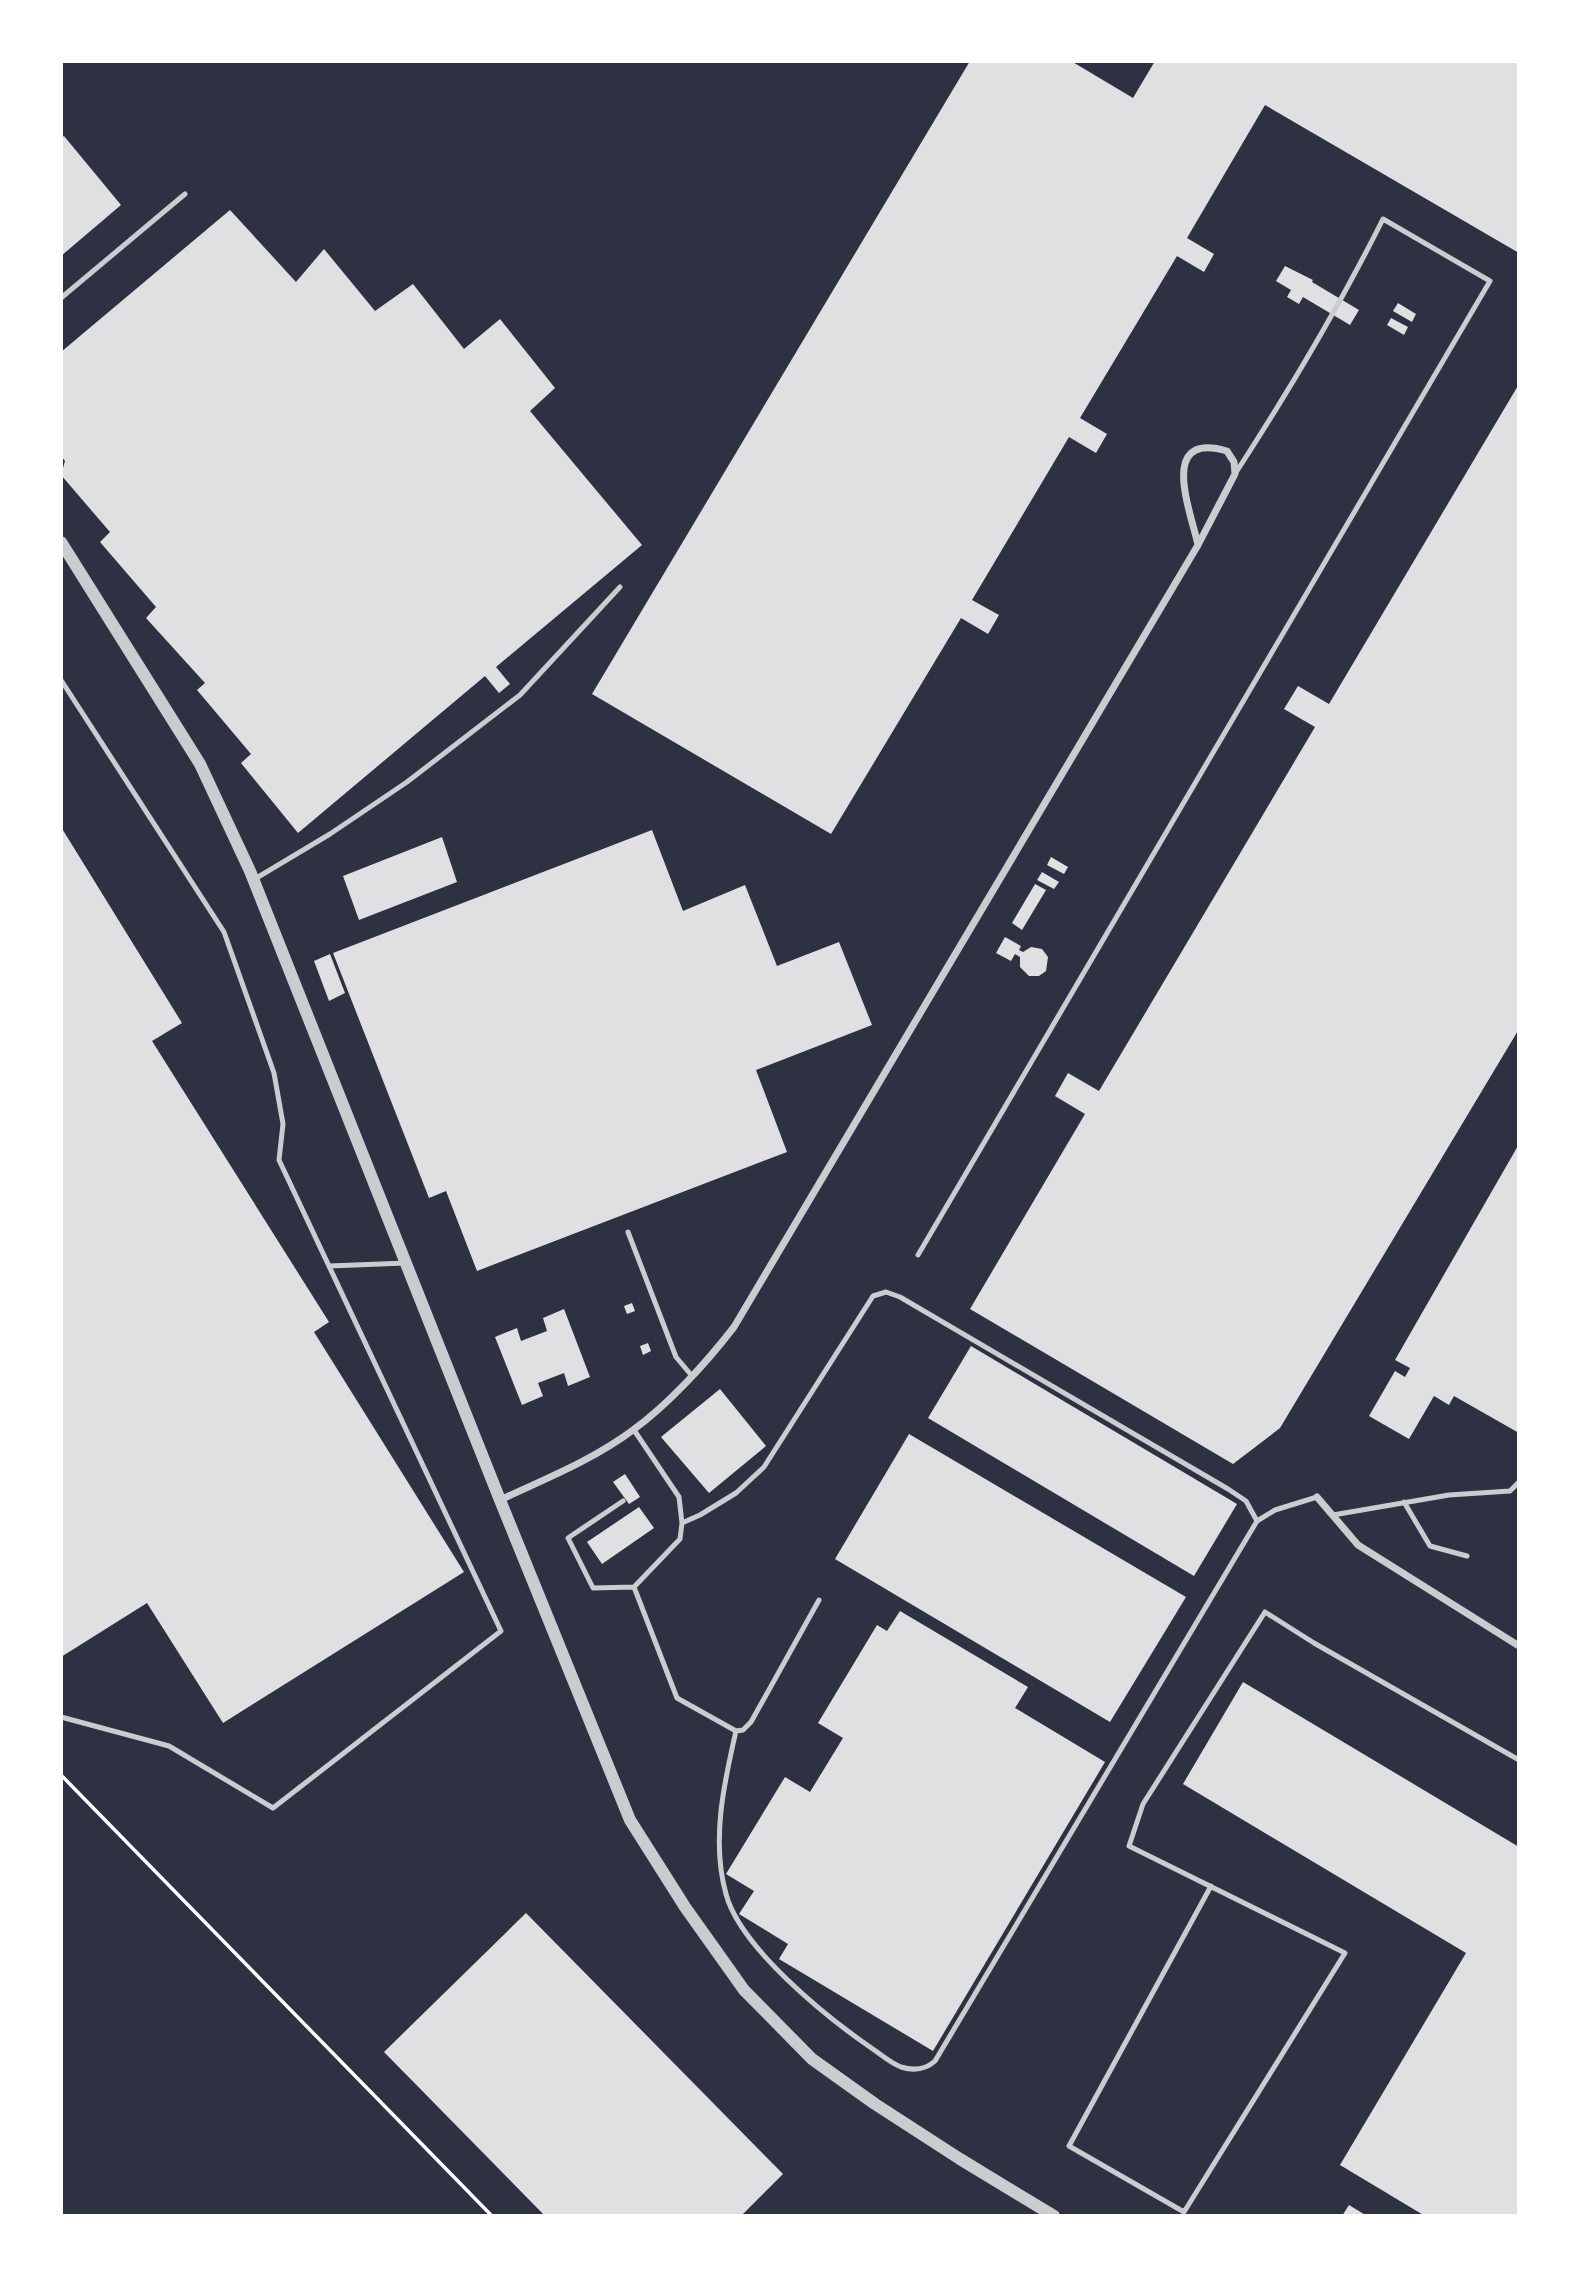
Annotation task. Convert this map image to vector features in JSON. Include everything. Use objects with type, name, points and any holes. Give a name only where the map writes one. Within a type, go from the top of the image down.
[{"type":"street","points":[[500,1500],[583,1461],[634,1430],[692,1376],[734,1327],[1198,545],[1235,474],[1234,462],[1227,451],[1213,447],[1201,447],[1191,452],[1185,459],[1182,471],[1198,545]]},
{"type":"street","points":[[61,542],[200,764],[253,880],[500,1500],[631,1820],[685,1906],[744,1990],[812,2059],[875,2104],[1054,2216]]},
{"type":"street","points":[[1317,1497],[1358,1545],[1519,1646]]},
{"type":"lane","points":[[61,298],[185,194]]},
{"type":"lane","points":[[918,1255],[1490,281],[1383,219],[1337,308],[1235,474]]},
{"type":"lane","points":[[253,880],[331,834],[396,789],[520,695],[620,587]]},
{"type":"lane","points":[[61,680],[224,932],[275,1073],[283,1124],[279,1160],[501,1632],[273,1808],[169,1746],[61,1717]]},
{"type":"lane","points":[[628,1232],[676,1357],[692,1376]]},
{"type":"lane","points":[[328,1266],[405,1263]]},
{"type":"lane","points":[[682,1523],[736,1493],[764,1467],[873,1296],[886,1292],[900,1297],[1228,1489],[1246,1502],[1258,1521]]},
{"type":"lane","points":[[622,1501],[568,1538],[593,1588],[634,1587],[680,1539],[682,1523],[678,1497],[634,1430]]},
{"type":"lane","points":[[1510,1490],[1519,1482]]},
{"type":"lane","points":[[1333,1515],[1404,1502],[1510,1490],[1519,1494]]},
{"type":"lane","points":[[736,1731],[725,1779],[718,1858],[726,1896],[738,1922],[793,1987],[851,2034],[898,2066],[919,2070],[928,2067],[935,2061],[1061,1854],[1130,1732],[1258,1521],[1275,1510],[1317,1497]]},
{"type":"lane","points":[[1404,1502],[1430,1546],[1467,1556]]},
{"type":"lane","points":[[634,1587],[677,1698],[736,1731],[743,1730],[751,1722],[820,1600]]},
{"type":"lane","points":[[1210,1886],[1069,2146],[1184,2212],[1345,1953],[1210,1886],[1129,1846],[1143,1804],[1265,1612],[1314,1643],[1519,1760]]},
{"type":"path","points":[[61,1775],[492,2216]]},
{"type":"building","points":[[970,61],[1071,61],[1133,98],[1155,61],[1519,61],[1519,253],[1265,105],[1187,238],[1214,254],[1204,272],[1177,256],[1080,418],[1107,434],[1096,453],[1069,437],[972,600],[999,615],[988,634],[961,618],[831,834],[592,694]]},
{"type":"building","points":[[64,136],[121,205],[61,256],[61,138]]},
{"type":"building","points":[[230,210],[296,282],[324,249],[375,311],[413,284],[464,349],[500,319],[555,388],[530,411],[642,545],[496,667],[510,684],[499,693],[485,676],[298,833],[241,763],[251,754],[197,690],[205,683],[146,618],[156,607],[100,542],[110,532],[61,475],[65,461],[61,456],[61,352]]},
{"type":"building","points":[[1285,266],[1313,280],[1312,282],[1359,310],[1350,325],[1303,297],[1299,304],[1287,297],[1291,290],[1276,281]]},
{"type":"building","points":[[1398,303],[1416,314],[1412,322],[1393,311]]},
{"type":"building","points":[[1391,318],[1408,327],[1404,335],[1387,325]]},
{"type":"building","points":[[1519,384],[1519,1029],[1280,1428],[1233,1464],[970,1309],[1085,1114],[1055,1096],[1068,1073],[1099,1091],[1315,727],[1284,709],[1298,686],[1329,704]]},
{"type":"building","points":[[61,827],[182,1023],[152,1041],[329,1322],[314,1332],[464,1572],[223,1723],[147,1603],[61,1657]]},
{"type":"building","points":[[652,830],[683,911],[745,885],[777,966],[839,942],[872,1025],[756,1070],[787,1152],[477,1271],[446,1191],[429,1198],[333,953]]},
{"type":"building","points":[[442,837],[457,882],[359,920],[343,876]]},
{"type":"building","points":[[1051,857],[1068,867],[1064,874],[1047,865]]},
{"type":"building","points":[[1042,872],[1059,882],[1054,889],[1037,880]]},
{"type":"building","points":[[1035,884],[1046,890],[1022,930],[1012,923]]},
{"type":"building","points":[[1005,937],[1021,946],[1019,950],[1023,952],[1031,947],[1042,949],[1048,957],[1046,971],[1039,976],[1029,976],[1020,967],[1020,957],[1015,954],[1011,961],[996,953]]},
{"type":"building","points":[[330,954],[345,993],[329,1001],[314,961]]},
{"type":"building","points":[[1519,1144],[1519,1433],[1454,1396],[1449,1405],[1434,1396],[1409,1439],[1369,1416],[1395,1371],[1405,1377],[1410,1368],[1395,1360]]},
{"type":"building","points":[[632,1303],[635,1311],[627,1314],[624,1306]]},
{"type":"building","points":[[564,1309],[590,1377],[568,1386],[564,1373],[538,1383],[543,1396],[522,1405],[495,1337],[517,1328],[521,1341],[547,1331],[543,1318]]},
{"type":"building","points":[[648,1343],[651,1351],[643,1355],[640,1346]]},
{"type":"building","points":[[971,1346],[1237,1504],[1194,1576],[928,1418]]},
{"type":"building","points":[[720,1389],[766,1446],[709,1493],[661,1437]]},
{"type":"building","points":[[909,1434],[1186,1597],[1110,1722],[835,1559]]},
{"type":"building","points":[[625,1474],[640,1497],[629,1504],[613,1482]]},
{"type":"building","points":[[639,1507],[654,1528],[602,1564],[587,1542]]},
{"type":"building","points":[[900,1611],[1028,1687],[1015,1708],[1105,1762],[933,2051],[779,1959],[788,1944],[739,1914],[754,1891],[726,1874],[785,1777],[810,1792],[843,1738],[818,1723],[877,1625],[887,1631]]},
{"type":"building","points":[[1243,1682],[1519,1847],[1518,2216],[1425,2216],[1340,2165],[1466,1953],[1183,1784]]},
{"type":"building","points":[[526,1913],[783,2174],[741,2216],[545,2216],[384,2052]]},
{"type":"building","points":[[1349,2205],[1367,2216],[1342,2216]]}]
